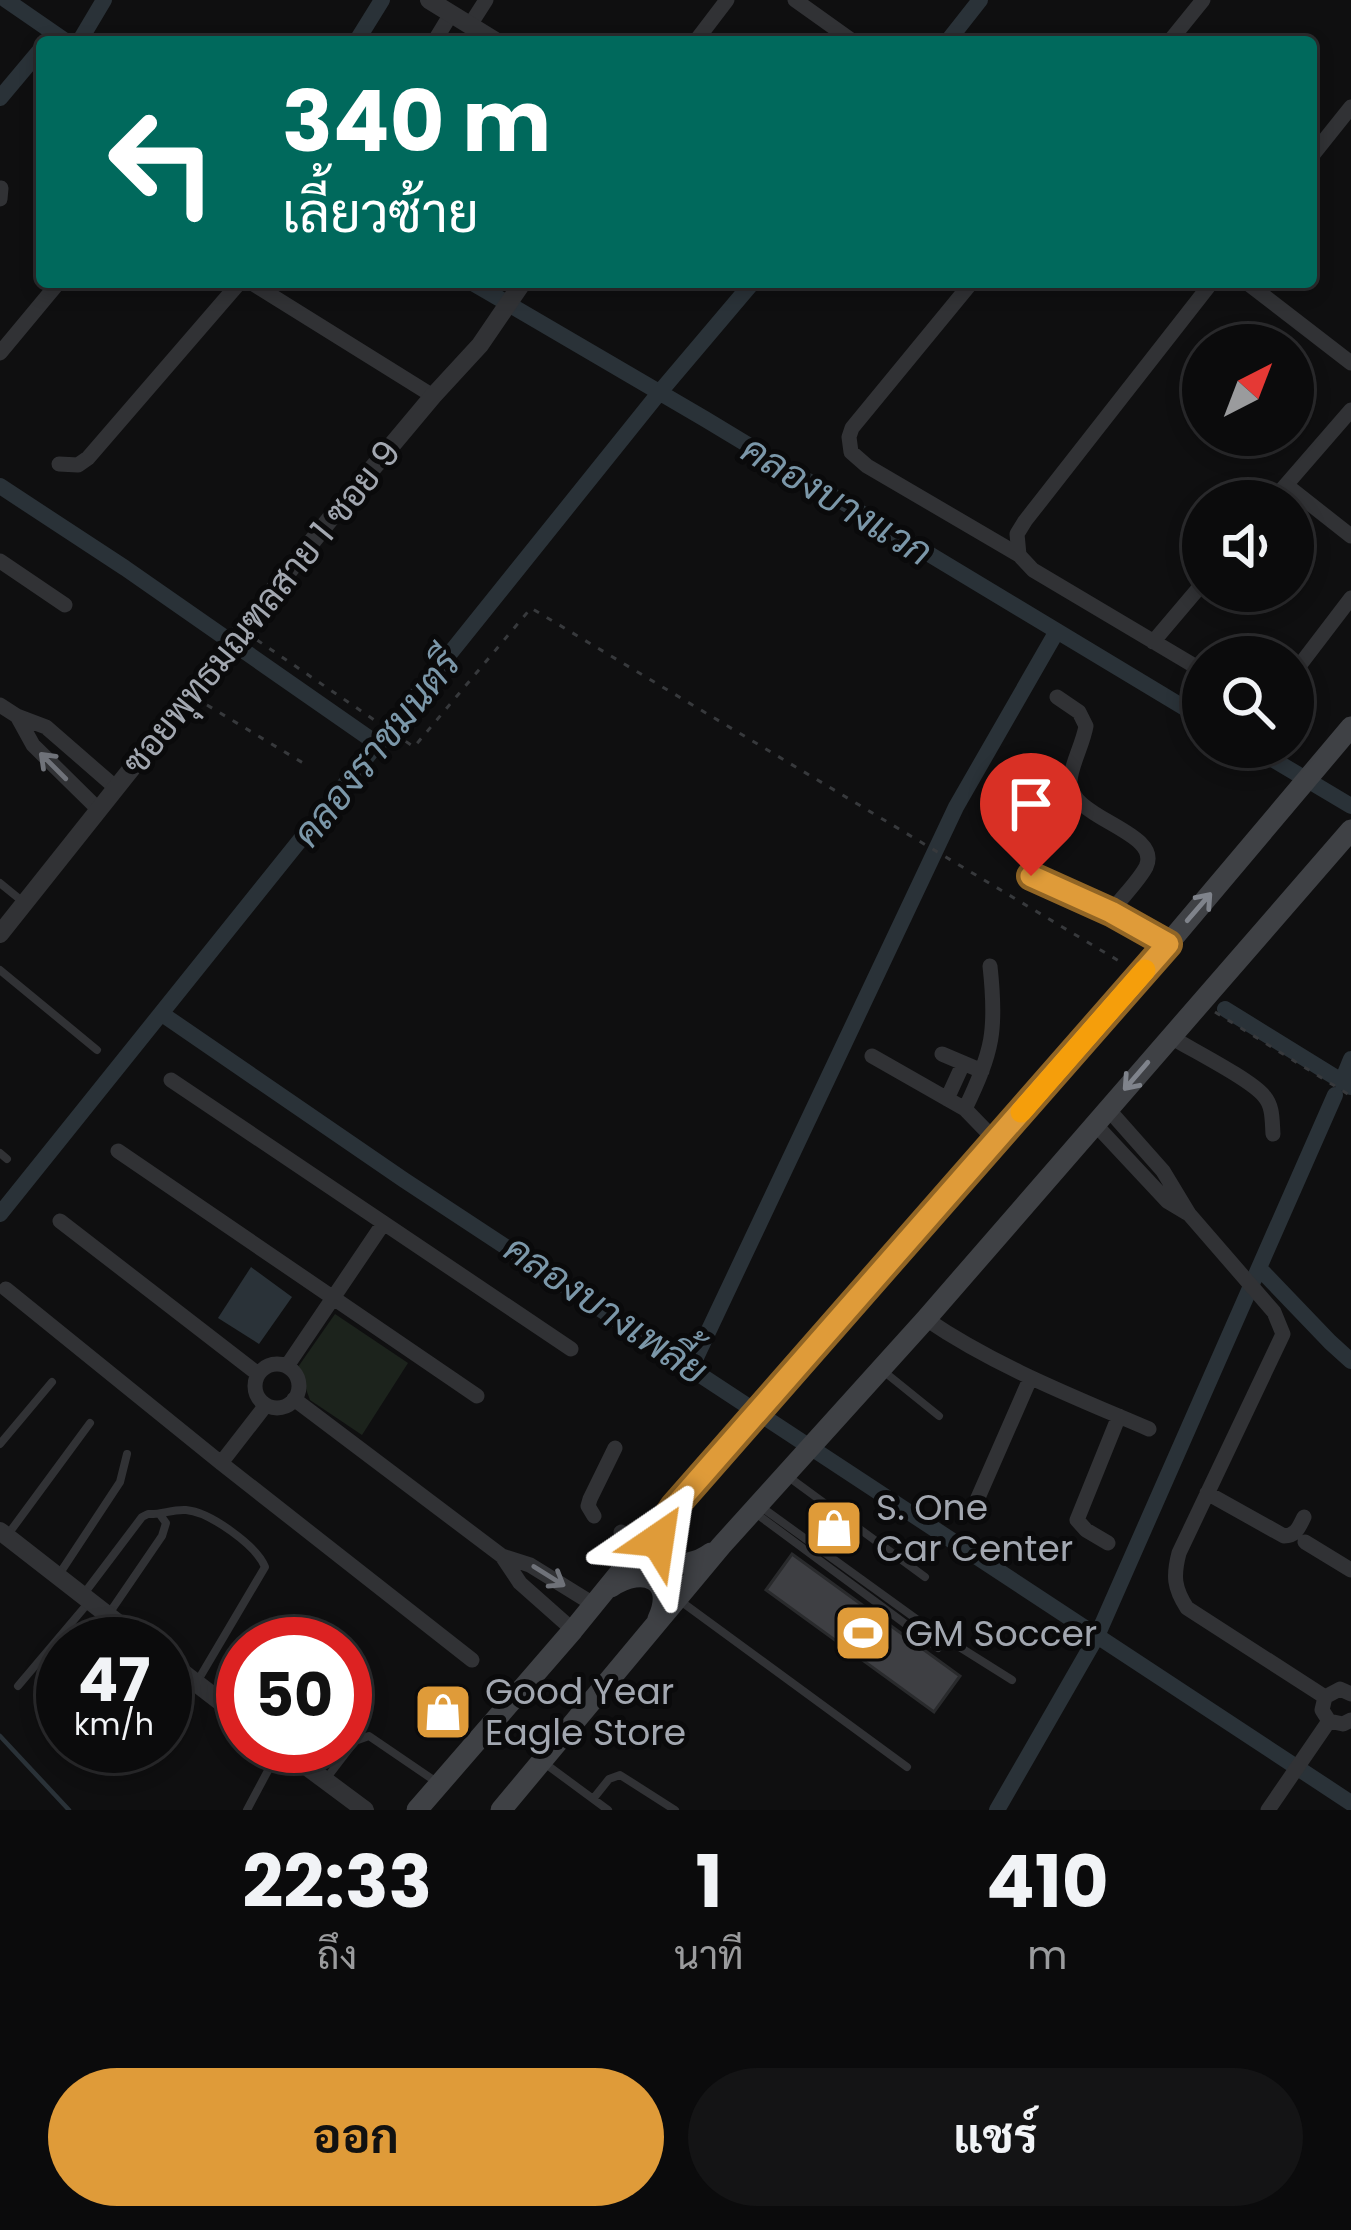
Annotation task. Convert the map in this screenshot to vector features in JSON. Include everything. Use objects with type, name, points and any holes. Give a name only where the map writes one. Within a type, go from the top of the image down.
[{"type":"main road","points":[[417,1810],[641,1545],[1345,736]]},
{"type":"main road","points":[[501,1810],[722,1546],[1351,830]]},
{"type":"main road","points":[[674,1507],[659,1531],[665,1556],[677,1564],[693,1564],[722,1546]]},
{"type":"main road","points":[[597,1599],[628,1576],[654,1581],[663,1607],[646,1636]]},
{"type":"street","points":[[429,0],[487,36]]},
{"type":"street","points":[[470,25],[486,0]]},
{"type":"street","points":[[700,36],[727,0]]},
{"type":"street","points":[[795,0],[846,36]]},
{"type":"street","points":[[1174,36],[1203,0]]},
{"type":"street","points":[[438,36],[452,14]]},
{"type":"street","points":[[1317,150],[1351,107]]},
{"type":"street","points":[[0,199],[1,188]]},
{"type":"street","points":[[0,352],[54,288]]},
{"type":"street","points":[[59,464],[78,465],[88,458],[235,288]]},
{"type":"street","points":[[260,288],[433,396]]},
{"type":"street","name":"ซอยพุทธมณฑลสาย 1 ซอย 9","points":[[0,934],[242,629],[481,344],[519,288]]},
{"type":"street","points":[[967,288],[852,428],[851,452],[1182,659]]},
{"type":"street","points":[[1018,555],[1017,534],[1025,521],[1207,288]]},
{"type":"street","points":[[1254,288],[1351,363]]},
{"type":"street","points":[[1290,480],[1351,410]]},
{"type":"street","points":[[1314,507],[1351,536]]},
{"type":"street","points":[[0,561],[65,605]]},
{"type":"street","points":[[1314,646],[1351,598]]},
{"type":"street","points":[[1153,642],[1182,608]]},
{"type":"street","points":[[1057,697],[1079,712],[1086,726],[1070,781],[1073,796],[1141,842],[1148,853],[1148,864],[1111,912]]},
{"type":"street","points":[[0,704],[46,727],[115,787]]},
{"type":"street","points":[[17,716],[33,746],[98,809]]},
{"type":"street","points":[[1031,876],[1168,944]]},
{"type":"street","points":[[965,1109],[992,1042],[990,966]]},
{"type":"street","points":[[1171,1037],[1266,1097],[1274,1134]]},
{"type":"street","points":[[942,1054],[982,1071]]},
{"type":"street","points":[[872,1056],[965,1109],[996,1141]]},
{"type":"street","points":[[947,1099],[964,1064]]},
{"type":"street","points":[[171,1080],[571,1349]]},
{"type":"street","points":[[1102,1116],[1163,1171],[1189,1214],[1261,1296],[1283,1334],[1179,1552],[1176,1591],[1186,1608],[1325,1697]]},
{"type":"street","points":[[118,1151],[477,1396]]},
{"type":"street","points":[[61,1221],[258,1374]]},
{"type":"street","points":[[287,1366],[383,1224]]},
{"type":"street","points":[[6,1289],[472,1660]]},
{"type":"street","points":[[926,1319],[968,1347],[1030,1378],[1149,1429]]},
{"type":"street","points":[[271,1364],[287,1366],[297,1377],[298,1392],[281,1407],[266,1405],[256,1391],[258,1374],[271,1364]]},
{"type":"street","points":[[977,1499],[1030,1378]]},
{"type":"street","points":[[294,1399],[502,1556],[520,1583],[573,1630]]},
{"type":"street","points":[[221,1463],[266,1405]]},
{"type":"street","points":[[1108,1543],[1086,1531],[1078,1520],[1119,1416]]},
{"type":"street","points":[[594,1516],[590,1499],[615,1448]]},
{"type":"street","points":[[1207,1493],[1284,1536],[1297,1531],[1304,1517]]},
{"type":"street","points":[[621,1532],[641,1545]]},
{"type":"street","points":[[3,1533],[111,1617]]},
{"type":"street","points":[[1305,1542],[1351,1570]]},
{"type":"street","points":[[502,1556],[530,1564],[597,1599]]},
{"type":"street","points":[[192,1680],[216,1698]]},
{"type":"street","points":[[1351,1693],[1340,1689],[1325,1697],[1322,1710],[1329,1721],[1343,1724],[1351,1720]]},
{"type":"street","points":[[1268,1810],[1329,1721]]},
{"type":"street","points":[[316,1773],[365,1810]]},
{"type":"lane","points":[[0,883],[24,903]]},
{"type":"lane","points":[[0,970],[97,1050]]},
{"type":"lane","points":[[881,1369],[939,1416]]},
{"type":"lane","points":[[0,1444],[52,1382]]},
{"type":"lane","points":[[3,1533],[90,1423]]},
{"type":"lane","points":[[58,1576],[121,1482],[127,1454]]},
{"type":"lane","points":[[793,1465],[925,1577]]},
{"type":"lane","points":[[756,1508],[938,1648]]},
{"type":"lane","points":[[756,1508],[1012,1680]]},
{"type":"lane","points":[[161,1516],[175,1510],[208,1515],[264,1561],[263,1573],[196,1683]]},
{"type":"lane","points":[[18,1686],[142,1517],[161,1516],[166,1523],[162,1536],[108,1615]]},
{"type":"lane","points":[[678,1599],[907,1767]]},
{"type":"lane","points":[[325,1780],[356,1741],[369,1736],[440,1785]]},
{"type":"lane","points":[[542,1761],[608,1810]]},
{"type":"lane","points":[[247,1810],[266,1773]]},
{"type":"lane","points":[[593,1799],[609,1779],[620,1775],[675,1810]]},
{"type":"path","points":[[242,629],[413,748],[531,608],[1141,974]]},
{"type":"path","points":[[190,694],[308,766]]},
{"type":"path","points":[[1200,1003],[1351,1096]]},
{"type":"shaded area","points":[[251,1267],[292,1297],[259,1344],[218,1318]]},
{"type":"shaded area","points":[[335,1314],[408,1363],[362,1435],[310,1400],[298,1367]]},
{"type":"building","name":"GM Soccer","points":[[792,1554],[960,1676],[934,1712],[766,1590]]},
{"type":"waterway","name":"คลองบางแวก","points":[[6,0],[58,36]]},
{"type":"waterway","points":[[83,36],[104,0]]},
{"type":"waterway","points":[[360,36],[382,0]]},
{"type":"waterway","name":"คลองราชมนตรี","points":[[952,36],[980,0]]},
{"type":"waterway","points":[[0,98],[36,55]]},
{"type":"waterway","name":"คลองบางแวก","points":[[481,288],[1182,706]]},
{"type":"waterway","name":"คลองราชมนตรี","points":[[0,1214],[748,288]]},
{"type":"waterway","points":[[0,486],[379,745]]},
{"type":"waterway","points":[[691,1368],[956,807],[1057,631]]},
{"type":"waterway","name":"คลองบางแวก","points":[[1287,768],[1351,806]]},
{"type":"waterway","points":[[1225,1009],[1351,1087]]},
{"type":"waterway","name":"คลองบางเพลี้ย","points":[[162,1014],[404,1180],[1351,1803]]},
{"type":"waterway","points":[[1342,1081],[1351,1059]]},
{"type":"waterway","points":[[997,1810],[1097,1636],[1335,1095]]},
{"type":"waterway","points":[[1259,1268],[1351,1361]]},
{"type":"waterway","points":[[0,1736],[69,1810]]},
{"type":"slow traffic","points":[[1021,1112],[1145,970]]},
{"type":"place","name":"S. One Car Center","points":[[834,1528]]},
{"type":"place","name":"GM Soccer","points":[[863,1633]]},
{"type":"place","name":"Good Year Eagle Store","points":[[443,1712]]},
{"type":"route","points":[[658,1540],[674,1507],[1168,944],[1031,876]]}]
